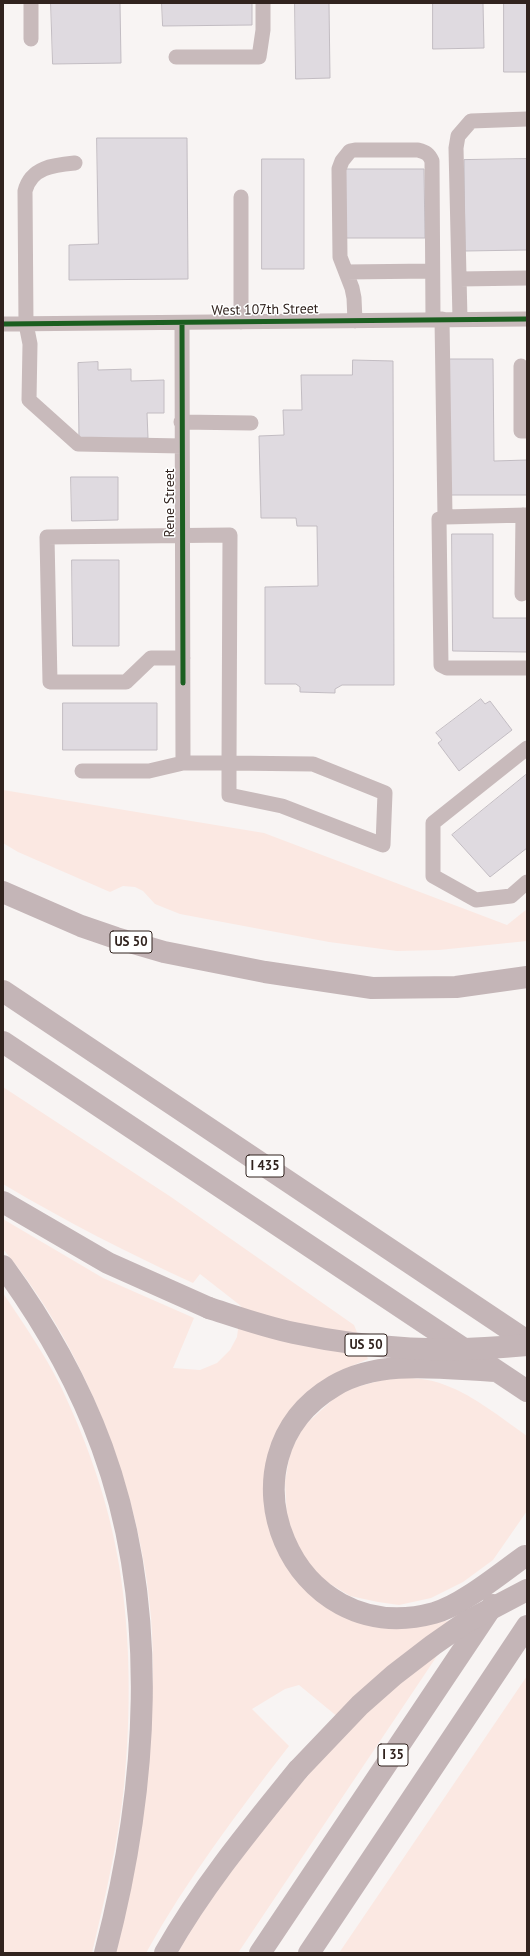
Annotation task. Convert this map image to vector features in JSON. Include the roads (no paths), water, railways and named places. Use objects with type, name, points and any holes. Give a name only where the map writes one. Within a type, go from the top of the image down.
[{"type":"highway","name":"US 50","points":[[3,892],[81,926],[116,938],[164,952],[265,972],[372,988],[456,987],[527,977]]},
{"type":"highway","name":"I 435","points":[[3,991],[527,1341]]},
{"type":"highway","points":[[3,1042],[527,1391]]},
{"type":"highway","name":"US 50","points":[[3,1202],[34,1222],[108,1263],[209,1308],[292,1332],[365,1345],[444,1350],[527,1345]]},
{"type":"highway","points":[[3,1266],[22,1293],[57,1349],[90,1417],[116,1489],[132,1559],[142,1647],[142,1714],[128,1844],[105,1953]]},
{"type":"highway","points":[[496,1371],[399,1368],[366,1373],[334,1386],[319,1396],[305,1409],[292,1426],[283,1444],[275,1479],[276,1514],[280,1533],[287,1549],[297,1567],[309,1581],[339,1603],[371,1615],[403,1618],[434,1613],[449,1608],[526,1555]]},
{"type":"highway","name":"I 35","points":[[260,1953],[526,1555]]},
{"type":"highway","points":[[165,1953],[205,1890],[250,1830],[298,1770],[360,1705],[394,1675],[466,1622],[527,1590]]},
{"type":"highway","points":[[309,1953],[527,1626]]},
{"type":"street","points":[[31,3],[32,39]]},
{"type":"street","points":[[176,57],[259,57],[263,30],[263,3]]},
{"type":"street","points":[[460,319],[456,148],[458,136],[471,122],[527,119]]},
{"type":"street","points":[[355,321],[354,298],[340,257],[339,169],[346,155],[355,150],[418,150],[426,152],[432,161],[432,271],[438,320],[445,517]]},
{"type":"street","points":[[74,163],[52,165],[37,172],[27,182],[25,190],[26,324],[30,344],[29,400],[78,444],[182,446]]},
{"type":"street","points":[[240,197],[240,322]]},
{"type":"street","points":[[346,272],[432,271]]},
{"type":"street","points":[[459,279],[527,278]]},
{"type":"street","name":"West 107th Street","points":[[3,324],[527,318]]},
{"type":"street","name":"Rene Street","points":[[182,322],[181,422],[183,763]]},
{"type":"street","points":[[521,366],[521,431],[527,431]]},
{"type":"street","points":[[181,422],[251,423]]},
{"type":"street","points":[[522,594],[525,515],[445,517],[439,519],[441,665],[447,668],[527,668]]},
{"type":"street","points":[[82,771],[149,771],[183,763],[228,762],[313,764],[385,793],[383,845],[282,806],[228,795],[228,762],[230,535],[47,537],[50,682],[126,682],[151,658],[183,658]]},
{"type":"street","points":[[527,748],[433,822],[433,876],[476,900],[511,896],[527,882]]}]
